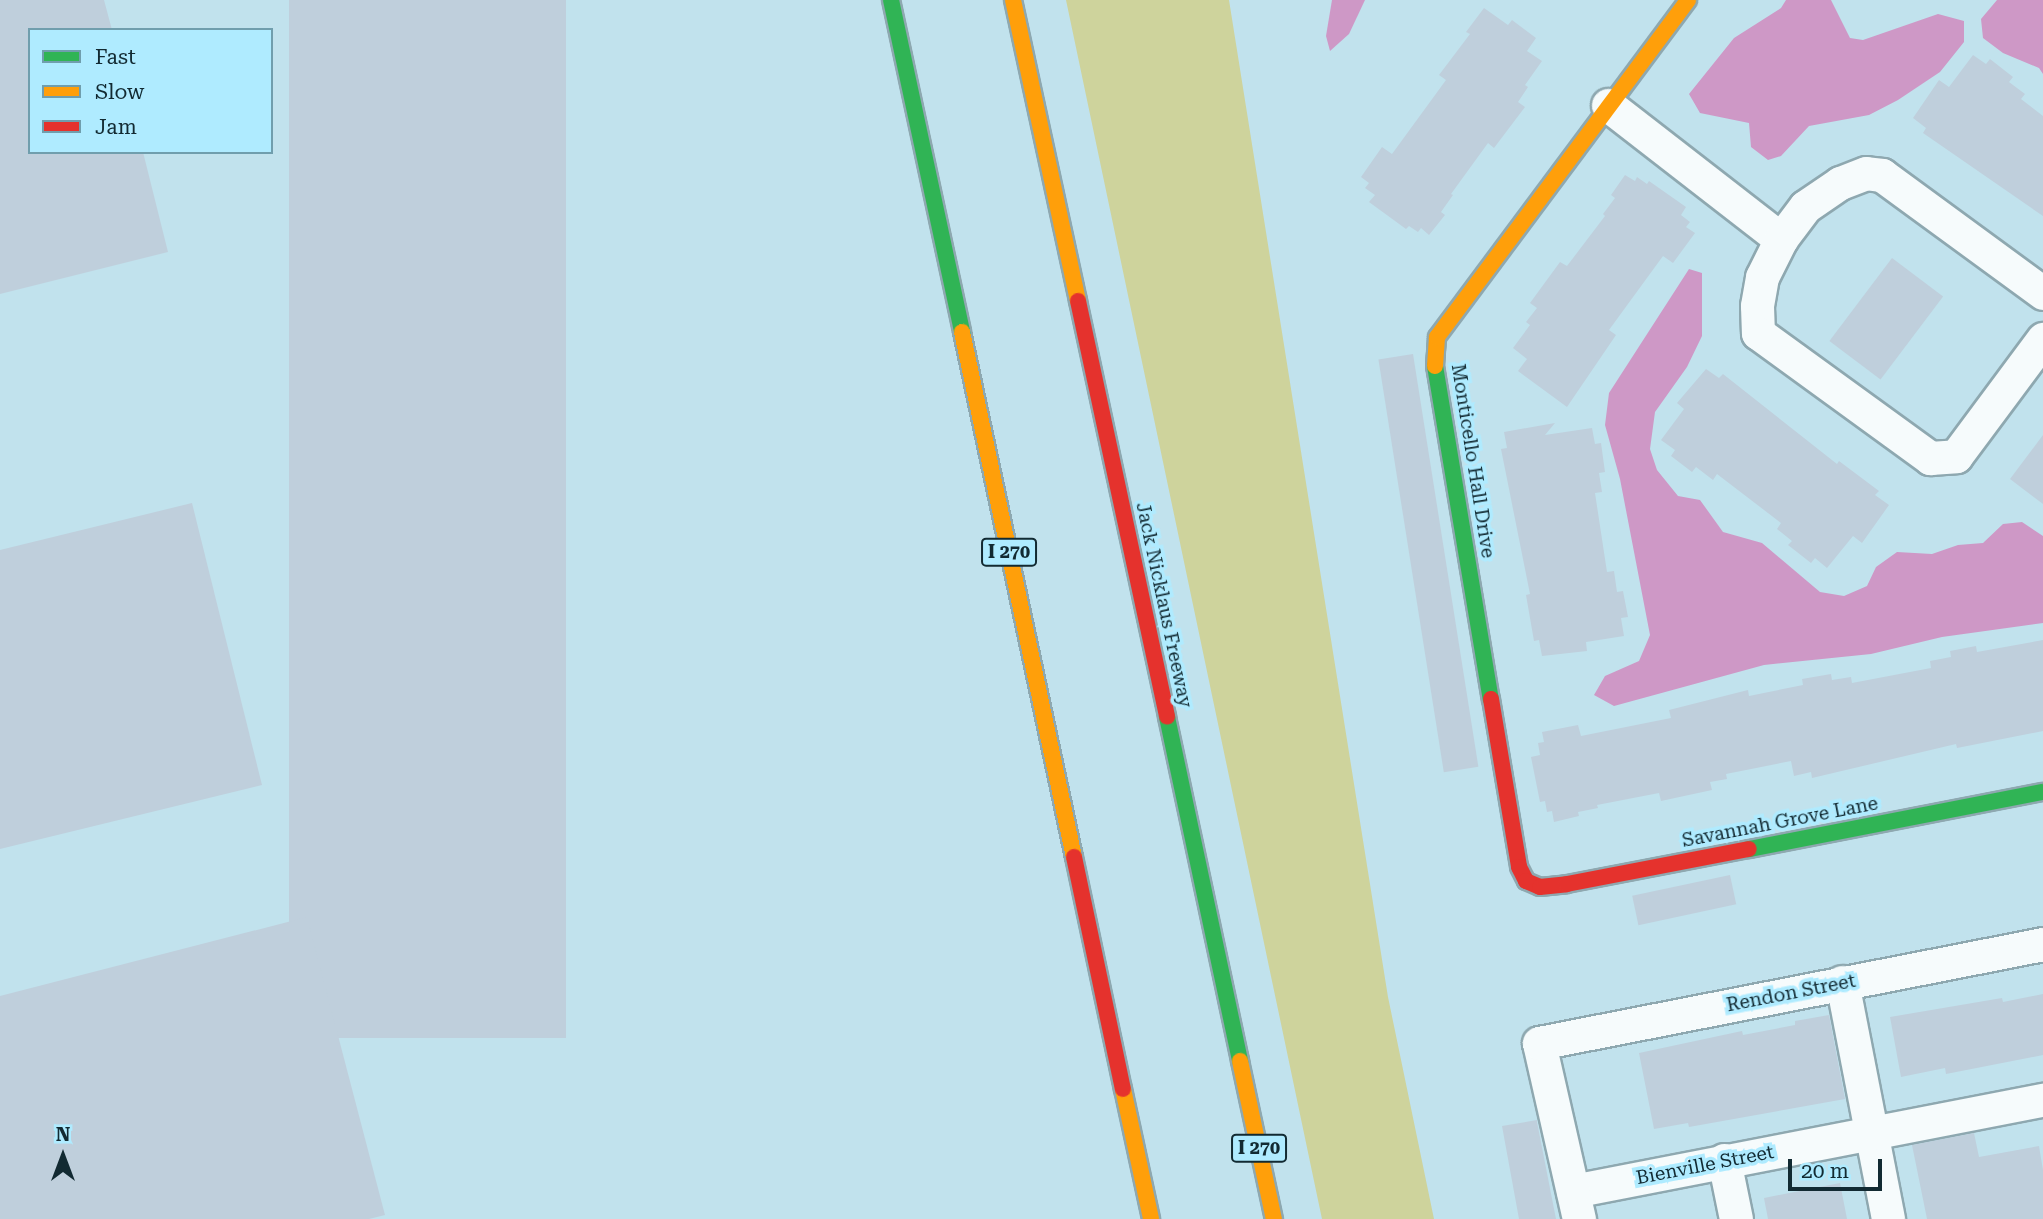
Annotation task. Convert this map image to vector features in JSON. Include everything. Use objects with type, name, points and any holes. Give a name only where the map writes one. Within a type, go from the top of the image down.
[{"type":"main road","name":"I 270","points":[[891,0],[1151,1219]]},
{"type":"main road","name":"Jack Nicklaus Freeway","points":[[1013,0],[1274,1219]]},
{"type":"main road","name":"Monticello Hall Drive","points":[[1526,881],[1519,867],[1434,359],[1437,337],[1688,0]]},
{"type":"main road","name":"Savannah Grove Lane","points":[[1526,881],[1540,887],[1567,884],[2043,792]]},
{"type":"street","points":[[1608,105],[1781,239]]},
{"type":"street","points":[[2043,293],[1882,174],[1866,173],[1840,183],[1805,207],[1781,239],[1762,277],[1757,306],[1758,333],[1930,458],[1956,456],[2043,339]]},
{"type":"street","name":"Rendon Street","points":[[1576,1205],[1539,1043],[2043,944]]},
{"type":"street","points":[[1842,982],[1888,1219]]},
{"type":"street","name":"Bienville Street","points":[[1576,1205],[1724,1160],[1871,1135],[2043,1100]]},
{"type":"street","points":[[1724,1160],[1735,1219]]},
{"type":"green space","points":[[1066,0],[1229,0],[1388,997],[1434,1219],[1322,1219]]},
{"type":"shaded area","points":[[1332,0],[1365,0],[1349,34],[1330,51],[1326,36]]},
{"type":"shaded area","points":[[1786,0],[1831,0],[1850,38],[1863,40],[1938,14],[1964,21],[1964,42],[1940,72],[1898,100],[1869,115],[1809,126],[1781,156],[1768,160],[1751,147],[1749,123],[1700,113],[1689,94],[1734,38],[1781,8]]},
{"type":"shaded area","points":[[1997,0],[2043,0],[2043,74],[2039,68],[2003,53],[1983,38],[1981,19]]},
{"type":"shaded area","points":[[1689,269],[1702,273],[1702,336],[1687,367],[1655,412],[1650,449],[1657,470],[1678,496],[1700,500],[1723,532],[1762,543],[1820,592],[1844,596],[1867,586],[1876,567],[1897,552],[1932,554],[1958,545],[1983,543],[2003,524],[2022,522],[2043,536],[2043,623],[1942,637],[1871,654],[1764,665],[1614,706],[1594,695],[1605,676],[1639,661],[1650,635],[1620,479],[1605,425],[1609,393]]},
{"type":"building","points":[[0,0],[104,0],[111,28],[28,28],[28,154],[144,154],[168,252],[0,294]]},
{"type":"building","points":[[289,0],[566,0],[566,1038],[289,1038]]},
{"type":"building","points":[[1484,8],[1508,25],[1512,20],[1536,38],[1527,51],[1542,61],[1525,85],[1528,87],[1518,102],[1525,107],[1494,148],[1488,143],[1451,194],[1453,195],[1441,212],[1445,215],[1429,235],[1421,228],[1418,232],[1409,226],[1406,229],[1369,202],[1375,195],[1365,188],[1369,183],[1361,177],[1382,147],[1392,154],[1446,80],[1439,75],[1470,34],[1466,32]]},
{"type":"building","points":[[1973,55],[1986,64],[1990,59],[2013,77],[2009,82],[2025,94],[2021,99],[2043,116],[2043,216],[1923,133],[1926,128],[1913,118],[1939,80],[1949,87]]},
{"type":"building","points":[[1625,175],[1635,181],[1637,177],[1647,184],[1649,181],[1686,207],[1681,215],[1690,222],[1686,227],[1695,233],[1673,263],[1663,256],[1609,330],[1616,335],[1567,407],[1518,371],[1527,359],[1513,348],[1530,325],[1526,322],[1537,308],[1530,303],[1560,262],[1567,266],[1605,216],[1603,214],[1615,198],[1611,195]]},
{"type":"building","points":[[1892,258],[1943,297],[1881,380],[1829,341]]},
{"type":"building","points":[[1413,354],[1478,767],[1444,772],[1378,359]]},
{"type":"building","points":[[1706,369],[1719,378],[1723,374],[1837,464],[1839,461],[1879,491],[1875,495],[1889,505],[1862,543],[1853,536],[1827,568],[1815,558],[1811,563],[1788,545],[1792,541],[1777,529],[1781,523],[1717,474],[1713,480],[1696,467],[1692,472],[1671,456],[1675,450],[1661,440],[1684,409],[1677,403]]},
{"type":"building","points":[[1555,423],[1545,435],[1592,428],[1595,444],[1601,443],[1605,472],[1599,473],[1602,492],[1595,493],[1607,572],[1614,571],[1617,592],[1623,591],[1628,617],[1621,618],[1624,636],[1586,642],[1587,651],[1542,656],[1539,640],[1534,641],[1526,595],[1530,594],[1501,449],[1507,448],[1504,432]]},
{"type":"building","points":[[2043,435],[2043,504],[2010,479]]},
{"type":"building","points":[[192,503],[262,785],[0,849],[0,550]]},
{"type":"building","points":[[2043,640],[2043,731],[1957,748],[1956,744],[1812,778],[1811,772],[1794,776],[1791,761],[1726,774],[1727,779],[1710,782],[1712,790],[1661,801],[1659,793],[1597,805],[1598,808],[1578,812],[1579,816],[1554,822],[1552,811],[1547,812],[1545,801],[1540,802],[1531,757],[1540,755],[1538,743],[1544,742],[1542,732],[1578,725],[1581,736],[1671,718],[1669,710],[1748,690],[1749,696],[1803,685],[1802,679],[1831,674],[1832,680],[1851,677],[1852,683],[1931,668],[1930,661],[1951,657],[1950,651],[1976,646],[1977,652]]},
{"type":"building","points":[[1730,875],[1736,904],[1638,925],[1632,896]]},
{"type":"building","points":[[307,917],[385,1215],[369,1219],[0,1219],[0,996]]},
{"type":"building","points":[[2043,994],[2043,1055],[1946,1074],[1945,1068],[1901,1077],[1890,1017],[2002,998],[2003,1002]]},
{"type":"building","points":[[1829,1015],[1845,1099],[1689,1127],[1688,1123],[1654,1129],[1639,1053],[1742,1031],[1743,1035],[1795,1025],[1795,1021]]},
{"type":"building","points":[[1537,1120],[1556,1219],[1519,1219],[1502,1126]]},
{"type":"building","points":[[1974,1133],[1979,1157],[2039,1146],[2043,1170],[2043,1219],[1927,1219],[1912,1145]]},
{"type":"building","points":[[1840,1183],[1847,1219],[1768,1219],[1764,1198]]},
{"type":"traffic: fast","points":[[891,0],[962,332]]},
{"type":"traffic: fast","points":[[1435,366],[1491,699]]},
{"type":"traffic: fast","points":[[1167,717],[1240,1061]]},
{"type":"traffic: fast","points":[[1749,849],[2043,792]]},
{"type":"traffic: slow","points":[[1013,0],[1078,301]]},
{"type":"traffic: slow","points":[[1435,366],[1437,337],[1688,0]]},
{"type":"traffic: slow","points":[[962,332],[1074,857]]},
{"type":"traffic: slow","points":[[1240,1061],[1274,1219]]},
{"type":"traffic: slow","points":[[1123,1089],[1151,1219]]},
{"type":"traffic: jam","points":[[1078,301],[1167,717]]},
{"type":"traffic: jam","points":[[1491,699],[1519,867],[1526,881],[1540,887],[1567,884],[1749,849]]},
{"type":"traffic: jam","points":[[1074,857],[1123,1089]]}]
